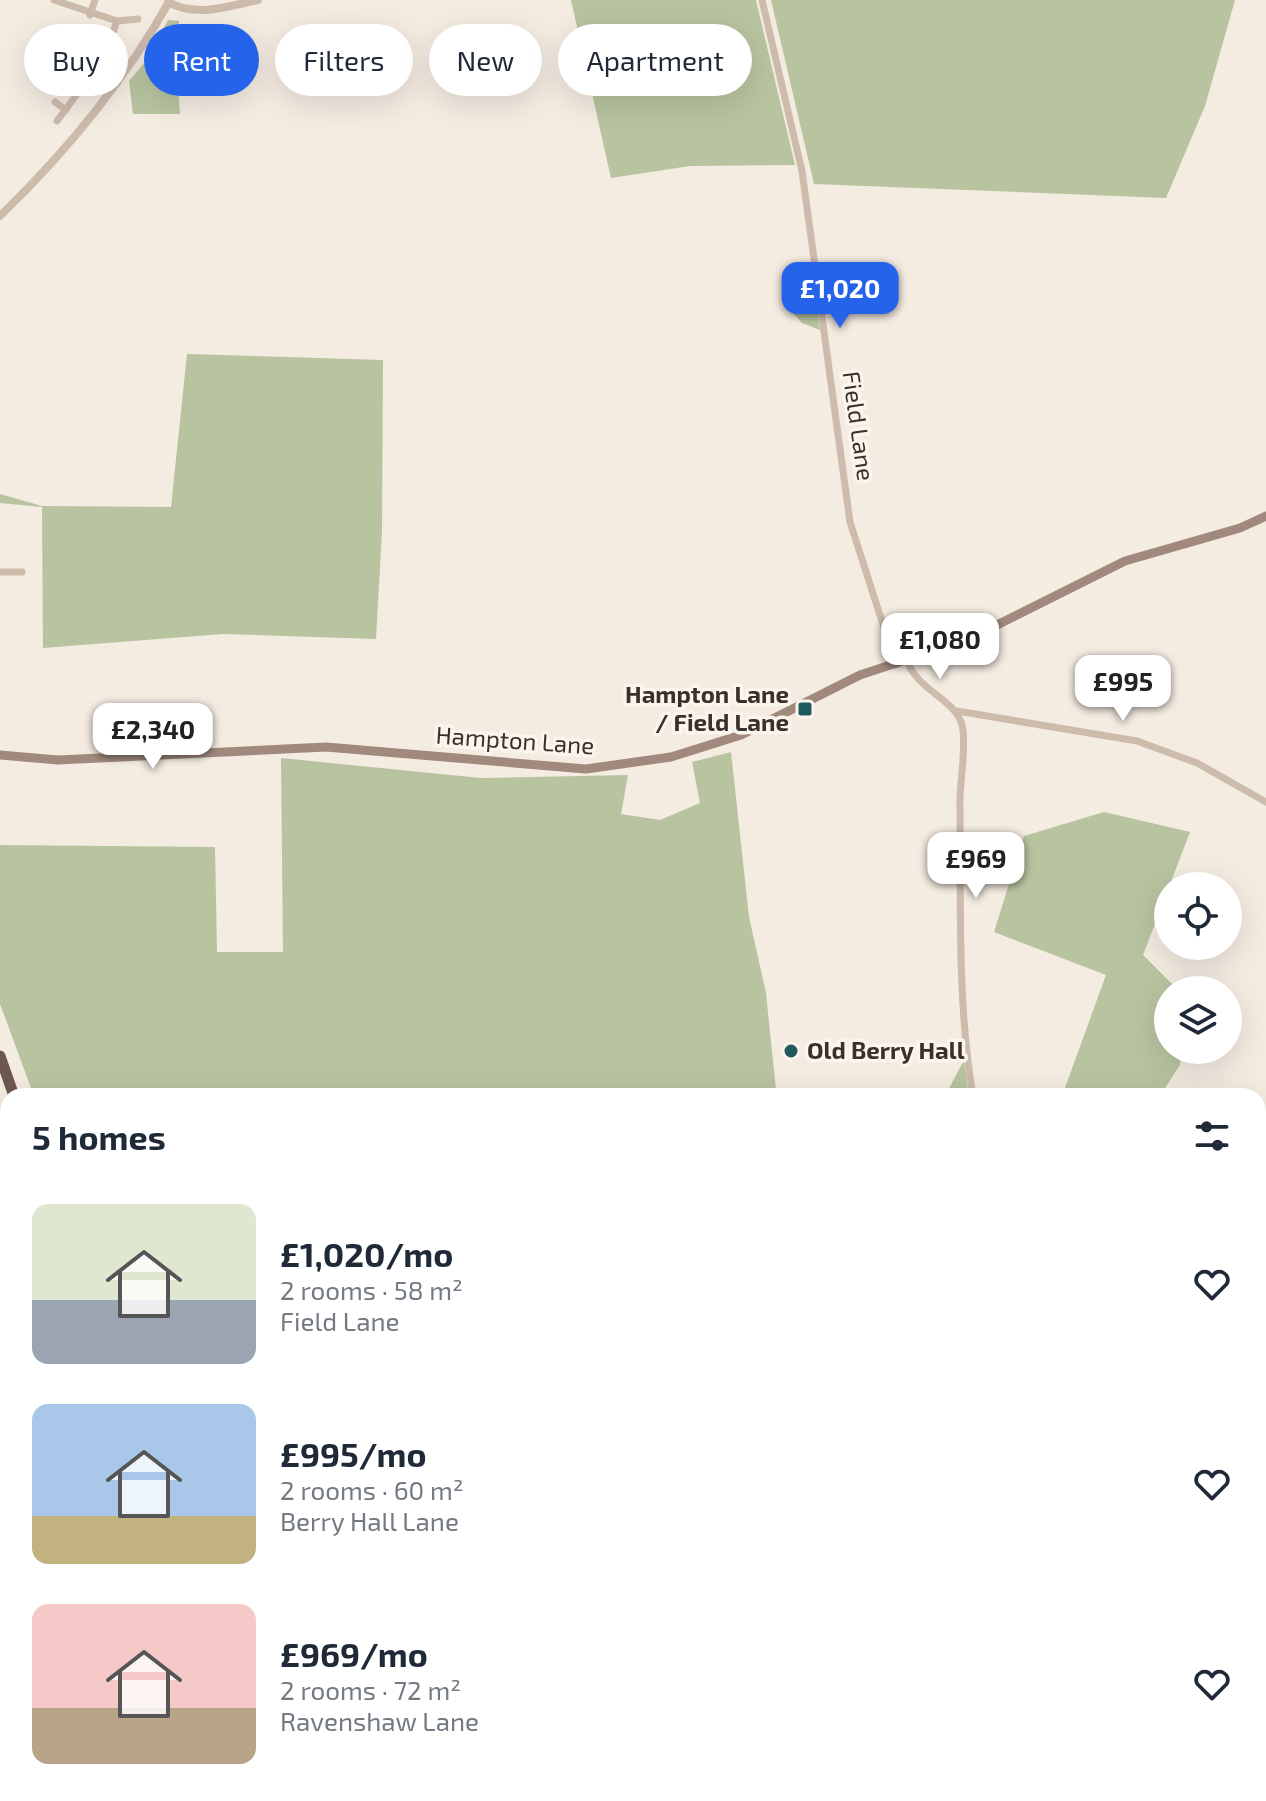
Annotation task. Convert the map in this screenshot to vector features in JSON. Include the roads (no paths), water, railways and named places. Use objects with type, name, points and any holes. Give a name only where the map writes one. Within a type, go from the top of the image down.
[{"type":"highway","points":[[0,1056],[11,1088]]},
{"type":"main road","name":"Hampton Lane","points":[[0,755],[58,760],[308,747],[558,768],[615,766],[705,748],[766,723],[860,675],[969,639],[1125,561],[1240,528],[1266,516]]},
{"type":"street","points":[[54,0],[90,15],[117,21],[138,19]]},
{"type":"street","points":[[90,15],[95,0]]},
{"type":"street","points":[[0,216],[71,142],[127,69],[169,1],[188,11],[206,11],[258,0]]},
{"type":"street","name":"Field Lane","points":[[762,0],[802,171],[850,522],[896,665]]},
{"type":"street","points":[[57,121],[104,58],[117,21]]},
{"type":"street","points":[[55,102],[66,110]]},
{"type":"street","points":[[0,572],[22,572]]},
{"type":"street","points":[[907,661],[913,676],[929,693],[957,711],[1137,741],[1197,763],[1266,802]]},
{"type":"street","points":[[957,711],[963,730],[959,781],[961,946],[966,1052],[972,1088]]},
{"type":"place","name":"Hampton Lane / Field Lane","points":[[805,709]]},
{"type":"place","name":"Old Berry Hall","points":[[791,1051]]}]
